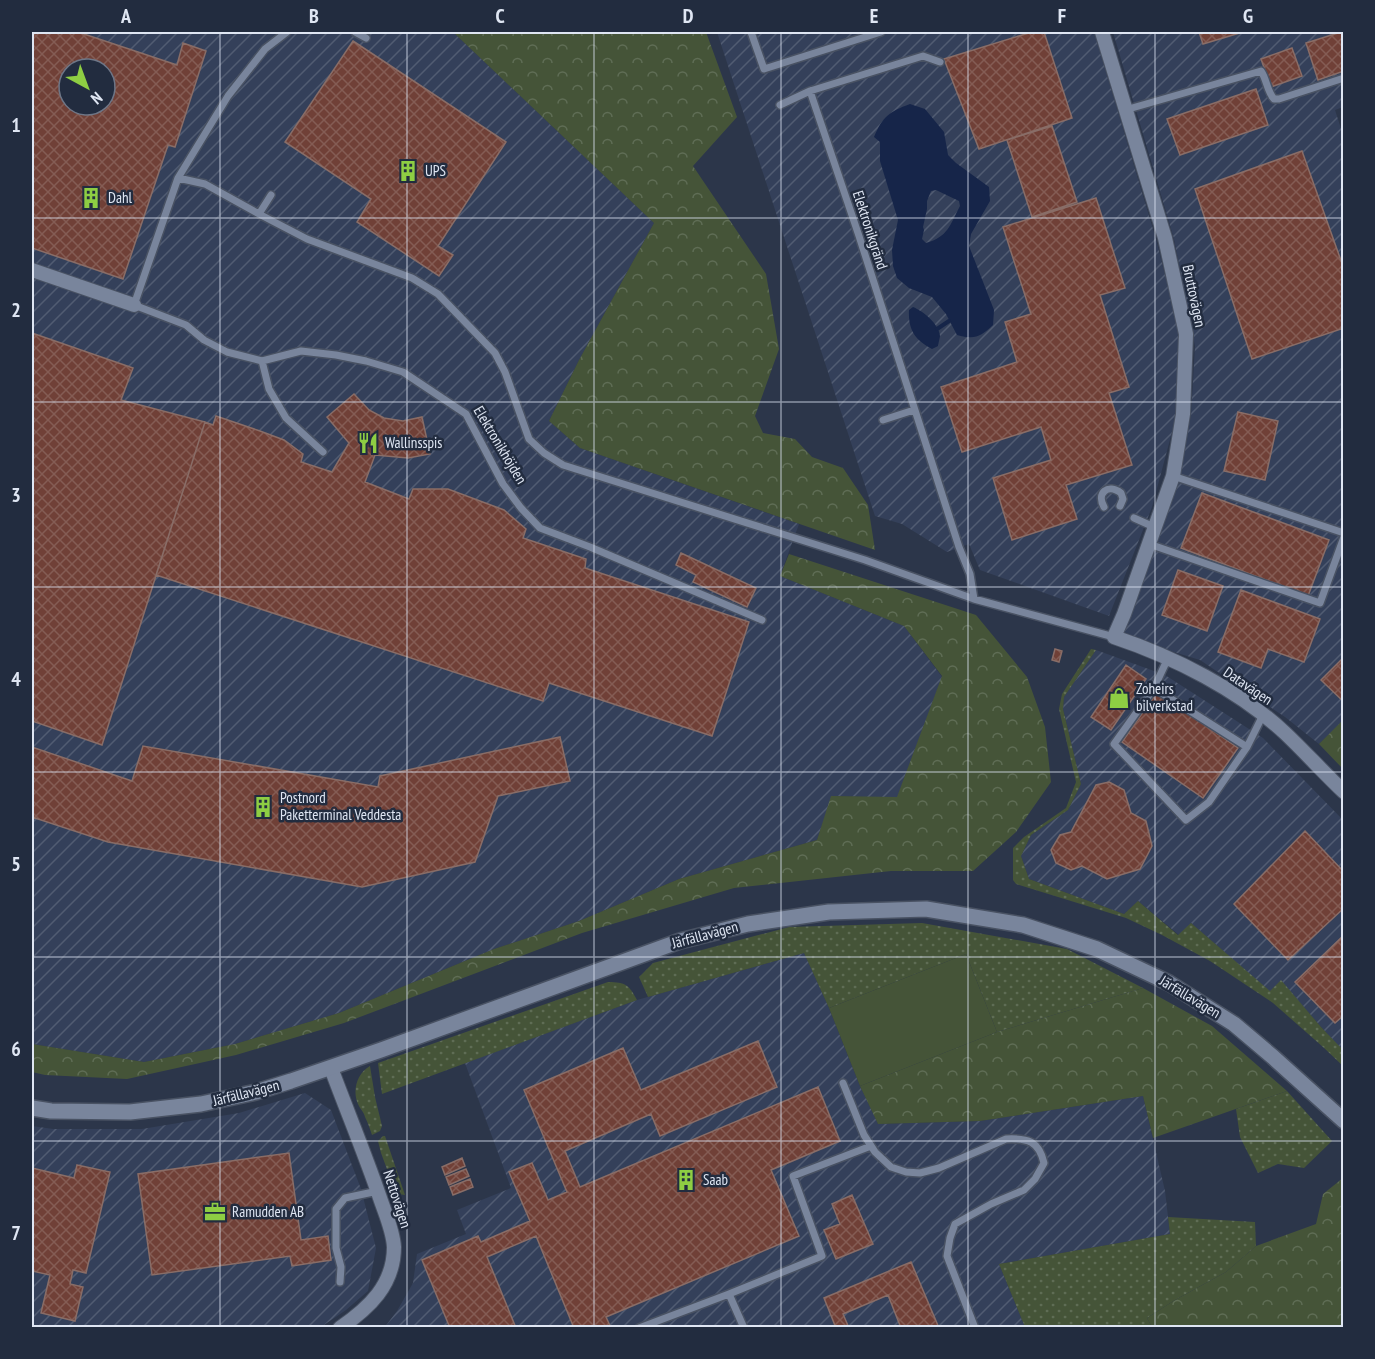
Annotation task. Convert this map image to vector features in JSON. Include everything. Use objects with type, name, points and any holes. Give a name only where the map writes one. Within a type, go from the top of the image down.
[{"type":"street","name":"Bruttovägen","points":[[1102,32],[1165,238],[1186,334],[1183,414],[1173,476],[1114,637]]},
{"type":"street","name":"Elektronikhöjden","points":[[32,270],[134,305]]},
{"type":"street","name":"Datavägen","points":[[1114,637],[1168,658],[1246,702],[1285,733],[1344,792]]},
{"type":"street","name":"Järfällavägen","points":[[32,1108],[51,1111],[130,1113],[201,1104],[255,1092],[331,1068],[680,941],[748,924],[829,912],[926,909],[1023,925],[1097,949],[1169,983],[1234,1024],[1344,1121]]},
{"type":"street","name":"Nettovägen","points":[[331,1068],[378,1191],[394,1246],[390,1270],[384,1284],[369,1306],[340,1328]]},
{"type":"lane","points":[[134,305],[178,178],[228,96],[265,49],[287,32]]},
{"type":"lane","points":[[355,32],[366,38]]},
{"type":"lane","points":[[751,32],[764,69],[881,32]]},
{"type":"lane","points":[[780,105],[810,92],[923,56],[940,62]]},
{"type":"lane","points":[[1125,110],[1261,71],[1274,99],[1344,78]]},
{"type":"lane","name":"Elektronikgränd","points":[[810,92],[859,236],[969,574],[975,599]]},
{"type":"lane","name":"Elektronikhöjden","points":[[178,178],[205,184],[307,238],[412,278],[438,294],[495,353],[506,372],[529,440],[563,465],[865,560],[975,599]]},
{"type":"lane","points":[[259,214],[271,195]]},
{"type":"lane","name":"Elektronikhöjden","points":[[134,305],[186,325],[204,340],[227,352],[262,360],[301,351],[366,361],[403,372],[466,414],[503,484],[540,528],[762,620]]},
{"type":"lane","points":[[262,360],[269,389],[286,418],[323,452]]},
{"type":"lane","points":[[883,420],[914,410]]},
{"type":"lane","points":[[1149,544],[1320,603],[1344,535],[1173,476]]},
{"type":"lane","points":[[1104,507],[1101,496],[1106,490],[1113,488],[1121,493],[1122,503]]},
{"type":"lane","points":[[1134,518],[1154,527]]},
{"type":"lane","points":[[975,599],[1114,637]]},
{"type":"lane","points":[[1168,658],[1154,688],[1114,744],[1186,820],[1209,802],[1247,747],[1263,715]]},
{"type":"lane","points":[[1154,688],[1247,747]]},
{"type":"lane","points":[[843,1083],[864,1135],[875,1152],[891,1167],[906,1172],[920,1173],[939,1168],[1006,1139],[1030,1142],[1041,1150],[1044,1163],[1035,1179],[1024,1190],[991,1204],[955,1224],[947,1256],[975,1328]]},
{"type":"lane","points":[[639,1328],[822,1256],[793,1176],[871,1146]]},
{"type":"lane","points":[[340,1282],[341,1267],[336,1248],[336,1209],[345,1198],[378,1191]]},
{"type":"lane","points":[[729,1293],[744,1328]]},
{"type":"shaded area","points":[[32,32],[453,32],[654,223],[579,360],[549,421],[580,448],[799,524],[780,576],[904,626],[942,677],[897,798],[832,796],[817,840],[679,879],[579,921],[494,949],[339,1013],[235,1044],[144,1062],[32,1044]]},
{"type":"shaded area","points":[[717,32],[1094,32],[1156,239],[1181,339],[1176,417],[1152,507],[1109,616],[980,570],[969,544],[947,552],[902,524],[875,516]]},
{"type":"shaded area","points":[[1113,32],[1343,32],[1343,107],[1335,110],[1344,138],[1344,720],[1319,744],[1285,717],[1200,660],[1118,635],[1167,511],[1191,416],[1195,346],[1174,239]]},
{"type":"shaded area","points":[[910,104],[925,109],[944,132],[948,155],[989,187],[990,201],[971,234],[969,246],[994,310],[993,325],[977,336],[957,335],[946,314],[932,297],[909,288],[897,278],[893,266],[892,250],[898,220],[880,161],[880,142],[874,137],[884,119],[892,112]],"holes":[[[936,190],[959,201],[960,206],[948,229],[944,234],[926,243],[922,239],[923,227],[931,191]]]},
{"type":"shaded area","points":[[913,307],[926,315],[937,327],[940,336],[938,346],[932,349],[914,334],[909,317],[909,310]]},
{"type":"shaded area","points":[[1096,650],[1165,675],[1263,738],[1343,820],[1343,1051],[1281,981],[1270,992],[1191,923],[1179,935],[1138,901],[1124,914],[1029,879],[1021,856],[1031,835],[1068,810],[1081,784],[1063,709],[1064,697]]},
{"type":"shaded area","points":[[804,953],[878,1124],[980,1121],[1143,1096],[1165,1191],[1170,1234],[999,1264],[1025,1327],[384,1328],[413,1283],[417,1254],[466,1234],[457,1210],[511,1188],[465,1063],[637,1000]]},
{"type":"shaded area","points":[[305,1093],[331,1110],[361,1189],[376,1248],[368,1291],[346,1310],[321,1327],[32,1327],[32,1126],[53,1129],[142,1129],[239,1113]]},
{"type":"green space","points":[[453,32],[706,32],[737,117],[693,166],[766,274],[779,349],[755,416],[763,433],[795,439],[812,457],[843,468],[868,505],[875,550],[580,448],[549,421],[579,360],[654,223]]},
{"type":"green space","points":[[789,554],[976,615],[1027,677],[1045,727],[1051,782],[1016,832],[973,871],[891,871],[734,888],[582,933],[344,1023],[236,1055],[127,1079],[45,1075],[32,1072],[32,1044],[144,1062],[235,1044],[339,1013],[494,949],[579,921],[679,879],[817,840],[831,796],[897,797],[942,676],[904,626],[780,576]]},
{"type":"green space","points":[[1091,649],[1096,650],[1064,697],[1063,709],[1081,784],[1068,810],[1031,835],[1021,856],[1029,879],[1124,914],[1138,901],[1178,935],[1191,923],[1270,991],[1281,980],[1343,1050],[1343,1066],[1273,1003],[1210,961],[1126,918],[1016,884],[1013,880],[1013,848],[1024,837],[1066,808],[1076,782],[1059,709],[1062,694]]},
{"type":"green space","points":[[1343,720],[1343,769],[1319,744]]},
{"type":"green space","points":[[922,923],[1067,949],[1143,988],[997,1032],[966,954],[829,1008],[804,953],[648,997],[639,977],[653,963],[789,927]]},
{"type":"green space","points":[[966,954],[997,1032],[860,1086],[829,1008]]},
{"type":"green space","points":[[608,982],[626,985],[637,1000],[382,1094],[378,1063]]},
{"type":"green space","points":[[1143,988],[1212,1026],[1287,1091],[1153,1138],[1143,1096],[980,1121],[878,1124],[860,1086],[997,1032]]},
{"type":"green space","points":[[370,1066],[382,1126],[380,1131],[372,1135],[356,1099],[359,1078]]},
{"type":"green space","points":[[1287,1091],[1332,1141],[1304,1168],[1278,1164],[1258,1173],[1240,1137],[1236,1109]]},
{"type":"green space","points":[[385,1136],[405,1195],[394,1188],[378,1141]]},
{"type":"green space","points":[[1343,1178],[1343,1327],[1152,1327],[1147,1318],[1226,1272],[1256,1246],[1316,1224],[1323,1194]]},
{"type":"green space","points":[[1168,1217],[1255,1222],[1256,1246],[1226,1272],[1147,1318],[1152,1327],[1025,1327],[999,1264],[1170,1234]]},
{"type":"building","name":"Dahl","points":[[32,32],[78,32],[177,65],[183,43],[206,51],[175,147],[168,145],[123,279],[32,248]]},
{"type":"building","points":[[1032,32],[1044,32],[1072,118],[979,149],[944,59]]},
{"type":"building","points":[[1199,32],[1243,32],[1203,44]]},
{"type":"building","points":[[1344,32],[1344,71],[1318,80],[1306,43]]},
{"type":"building","name":"UPS","points":[[353,41],[506,142],[438,246],[453,255],[439,276],[357,222],[371,199],[285,142]]},
{"type":"building","points":[[1292,48],[1302,76],[1271,87],[1261,59]]},
{"type":"building","points":[[1256,89],[1268,125],[1180,155],[1167,119]]},
{"type":"building","points":[[1052,126],[1077,202],[1032,217],[1007,140]]},
{"type":"building","points":[[1302,151],[1344,269],[1344,328],[1252,359],[1195,189]]},
{"type":"building","points":[[1096,198],[1125,288],[1100,295],[1129,387],[1109,393],[1132,465],[1066,485],[1077,519],[1012,540],[993,478],[1051,460],[1041,427],[962,452],[941,387],[1017,362],[1005,322],[1031,314],[1003,227]]},
{"type":"building","points":[[32,333],[133,368],[121,400],[205,422],[102,745],[32,721]]},
{"type":"building","points":[[354,394],[369,410],[384,418],[403,421],[422,417],[430,454],[408,458],[375,455],[365,482],[409,499],[413,489],[448,489],[504,510],[526,529],[523,538],[586,559],[585,568],[749,622],[712,736],[549,683],[543,701],[156,575],[205,422],[213,425],[216,416],[284,440],[303,454],[301,462],[332,472],[349,443],[327,417]]},
{"type":"building","points":[[1238,412],[1278,421],[1265,480],[1224,471]]},
{"type":"building","points":[[1202,493],[1329,540],[1308,596],[1181,548]]},
{"type":"building","points":[[681,553],[756,588],[747,607],[693,582],[696,575],[676,565]]},
{"type":"building","points":[[1178,570],[1223,586],[1207,631],[1162,615]]},
{"type":"building","points":[[1241,590],[1320,619],[1304,662],[1268,649],[1261,668],[1218,652]]},
{"type":"building","points":[[1055,649],[1062,651],[1059,662],[1052,660]]},
{"type":"building","points":[[1344,657],[1344,702],[1321,680]]},
{"type":"building","name":"Zoheirs bilverkstad","points":[[1126,665],[1146,679],[1111,730],[1091,717]]},
{"type":"building","points":[[1157,692],[1238,748],[1203,798],[1122,742]]},
{"type":"building","name":"Postnord Paketterminal Veddesta","points":[[560,737],[570,781],[498,796],[475,862],[362,887],[108,842],[32,817],[32,747],[132,781],[143,746],[378,787],[380,776]]},
{"type":"building","points":[[1109,782],[1124,790],[1131,813],[1146,821],[1152,846],[1140,869],[1107,879],[1082,866],[1071,870],[1056,863],[1051,850],[1060,835],[1071,832],[1096,785]]},
{"type":"building","points":[[1305,831],[1344,872],[1344,908],[1288,960],[1234,904]]},
{"type":"building","points":[[1344,935],[1344,1015],[1335,1023],[1295,982]]},
{"type":"building","name":"Saab","points":[[758,1041],[777,1087],[660,1136],[651,1114],[565,1151],[580,1187],[818,1087],[840,1141],[771,1170],[799,1236],[606,1317],[611,1328],[574,1328],[536,1236],[487,1257],[516,1328],[450,1328],[422,1260],[478,1236],[481,1242],[530,1221],[509,1172],[532,1163],[548,1200],[567,1192],[524,1090],[623,1048],[641,1090]]},
{"type":"building","points":[[289,1153],[301,1240],[328,1236],[331,1260],[292,1266],[290,1256],[152,1275],[138,1174]]},
{"type":"building","points":[[462,1158],[465,1166],[445,1175],[442,1167]]},
{"type":"building","points":[[77,1165],[110,1172],[86,1273],[73,1270],[70,1284],[83,1287],[75,1321],[41,1313],[50,1275],[32,1271],[32,1168],[74,1178]]},
{"type":"building","points":[[466,1169],[469,1176],[449,1185],[446,1177]]},
{"type":"building","points":[[470,1179],[473,1187],[453,1195],[450,1187]]},
{"type":"building","points":[[852,1195],[873,1244],[836,1259],[824,1230],[840,1224],[832,1204]]},
{"type":"building","points":[[911,1262],[939,1328],[901,1328],[888,1295],[843,1314],[849,1328],[836,1328],[824,1298]]},
{"type":"waterway","points":[[937,329],[949,321]]},
{"type":"place","name":"UPS","points":[[408,171]]},
{"type":"place","name":"Dahl","points":[[91,198]]},
{"type":"place","name":"Wallinsspis","points":[[368,443]]},
{"type":"place","name":"Zoheirs bilverkstad","points":[[1119,698]]},
{"type":"place","name":"Postnord Paketterminal Veddesta","points":[[263,807]]},
{"type":"place","name":"Saab","points":[[686,1180]]},
{"type":"place","name":"Ramudden AB","points":[[215,1212]]}]
